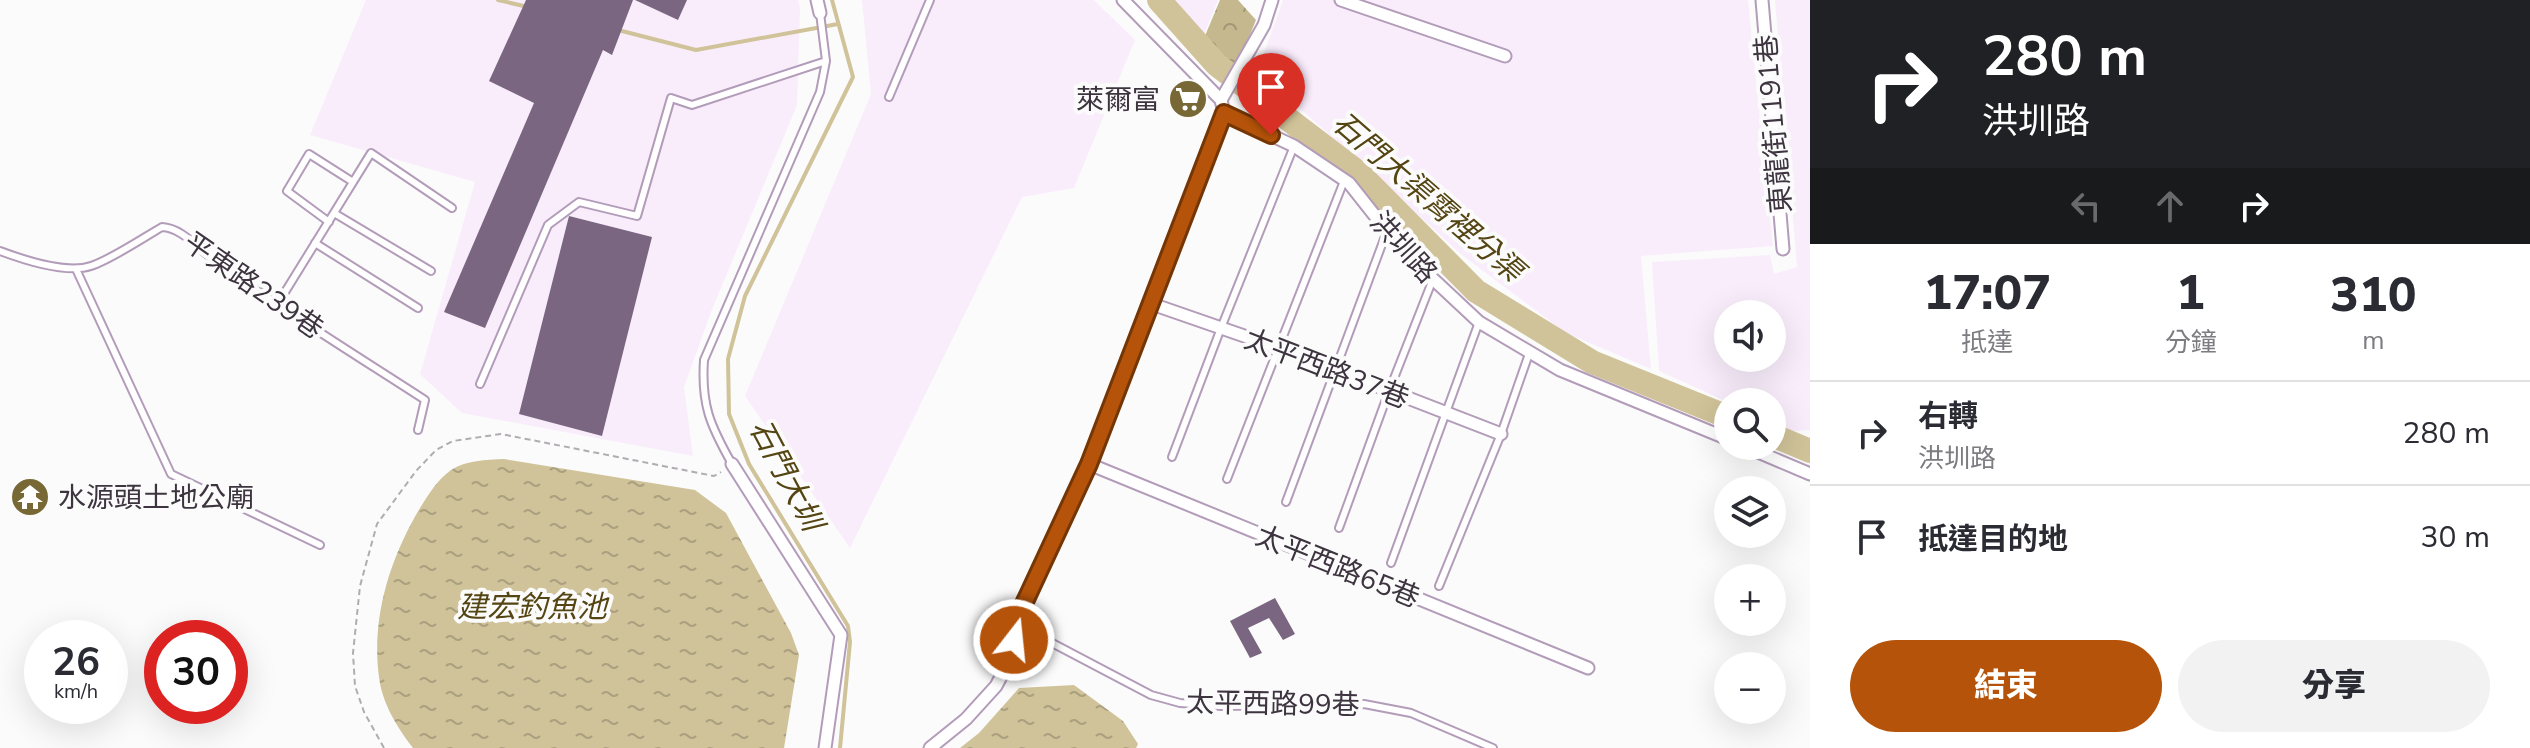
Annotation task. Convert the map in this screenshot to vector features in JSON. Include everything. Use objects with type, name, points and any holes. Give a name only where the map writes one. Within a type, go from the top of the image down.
[{"type":"street","points":[[817,0],[820,13]]},
{"type":"street","points":[[930,748],[966,719],[996,686],[1012,656],[1015,623],[1089,464],[1224,113],[1221,100],[1123,0]]},
{"type":"street","points":[[1221,100],[1264,25],[1272,0]]},
{"type":"street","points":[[1341,0],[1505,56]]},
{"type":"street","name":"東龍街1191巷","points":[[1762,0],[1783,249]]},
{"type":"street","name":"洪圳路","points":[[1224,113],[1294,146],[1349,183],[1387,231],[1479,322],[1560,370],[1714,433]]},
{"type":"street","name":"太平西路37巷","points":[[1152,304],[1279,348],[1501,434]]},
{"type":"street","points":[[1777,460],[1810,474]]},
{"type":"street","points":[[732,464],[841,635],[825,748]]},
{"type":"street","name":"太平西路65巷","points":[[1089,464],[1588,668]]},
{"type":"lane","points":[[889,97],[930,0]]},
{"type":"lane","points":[[732,464],[713,430],[705,405],[702,383],[704,360],[820,92],[826,61],[820,13]]},
{"type":"lane","points":[[480,384],[548,225],[579,202],[637,216],[671,98],[692,105],[826,61]]},
{"type":"lane","points":[[1172,457],[1294,146]]},
{"type":"lane","points":[[277,305],[371,153],[452,208]]},
{"type":"lane","points":[[329,222],[287,191],[309,154],[353,182]]},
{"type":"lane","points":[[1227,479],[1344,181]]},
{"type":"lane","points":[[334,213],[431,271]]},
{"type":"lane","name":"平東路239巷","points":[[76,269],[92,266],[162,227],[173,228],[277,305],[425,400],[418,430]]},
{"type":"lane","points":[[1286,502],[1387,231]]},
{"type":"lane","points":[[315,243],[418,308]]},
{"type":"lane","points":[[0,251],[29,261],[76,269],[171,474],[320,545]]},
{"type":"lane","points":[[1339,528],[1433,279]]},
{"type":"lane","points":[[1391,563],[1479,322]]},
{"type":"lane","points":[[1439,586],[1501,434],[1530,351]]},
{"type":"lane","name":"太平西路99巷","points":[[1015,623],[1151,695],[1165,699],[1221,706],[1364,704],[1387,707],[1411,713],[1493,748]]},
{"type":"path","points":[[384,748],[364,712],[355,686],[353,653],[360,586],[377,524],[416,471],[436,450],[453,441],[501,434],[714,476],[732,464]]},
{"type":"shaded area","points":[[366,0],[798,0],[797,105],[711,312],[684,387],[693,456],[462,413],[420,374],[475,182],[310,135]]},
{"type":"shaded area","points":[[862,0],[1094,0],[1135,40],[1074,188],[1022,197],[850,548],[745,396],[871,94]]},
{"type":"shaded area","points":[[1164,0],[1218,0],[1201,42]]},
{"type":"shaded area","points":[[1283,0],[1748,0],[1773,246],[1641,256],[1651,369],[1566,333],[1462,255],[1258,70]]},
{"type":"shaded area","points":[[1775,0],[1810,0],[1810,430],[1786,428],[1786,388],[1714,388],[1714,396],[1659,371],[1652,262],[1770,255],[1774,274],[1797,267]]},
{"type":"green space","points":[[1220,0],[1238,0],[1256,20],[1234,74],[1202,43]]},
{"type":"water","name":"建宏釣魚池","points":[[504,459],[695,490],[726,513],[791,633],[799,655],[784,748],[413,748],[391,714],[379,677],[378,633],[385,589],[409,527],[442,478],[463,464]]},
{"type":"water","points":[[1074,685],[1123,721],[1138,744],[1136,748],[960,748],[979,733],[1019,688]]},
{"type":"building","points":[[526,0],[633,0],[612,55],[603,50],[485,328],[444,312],[534,103],[489,81]]},
{"type":"building","points":[[635,0],[687,0],[678,20]]},
{"type":"building","points":[[569,216],[652,237],[602,436],[519,414]]},
{"type":"building","name":"水源頭土地公廟","points":[[24,487],[39,489],[36,508],[22,506]]},
{"type":"building","points":[[1275,598],[1295,634],[1283,640],[1269,618],[1248,628],[1262,653],[1250,658],[1230,621]]},
{"type":"waterway","points":[[498,0],[528,7]]},
{"type":"waterway","name":"石門大圳","points":[[832,0],[853,77],[745,296],[728,359],[729,414],[749,464],[848,626],[850,642],[840,748]]},
{"type":"waterway","name":"石門大渠霄裡分渠","points":[[1159,0],[1217,65],[1359,173],[1476,291],[1592,362],[1714,411]]},
{"type":"waterway","points":[[618,30],[696,50],[838,24]]},
{"type":"waterway","name":"石門大渠霄裡分渠","points":[[1786,441],[1810,451]]},
{"type":"place","name":"萊爾富","points":[[1188,99]]},
{"type":"place","name":"水源頭土地公廟","points":[[30,497]]},
{"type":"route","points":[[1014,640],[1015,623],[1089,464],[1224,113],[1271,135]]}]
